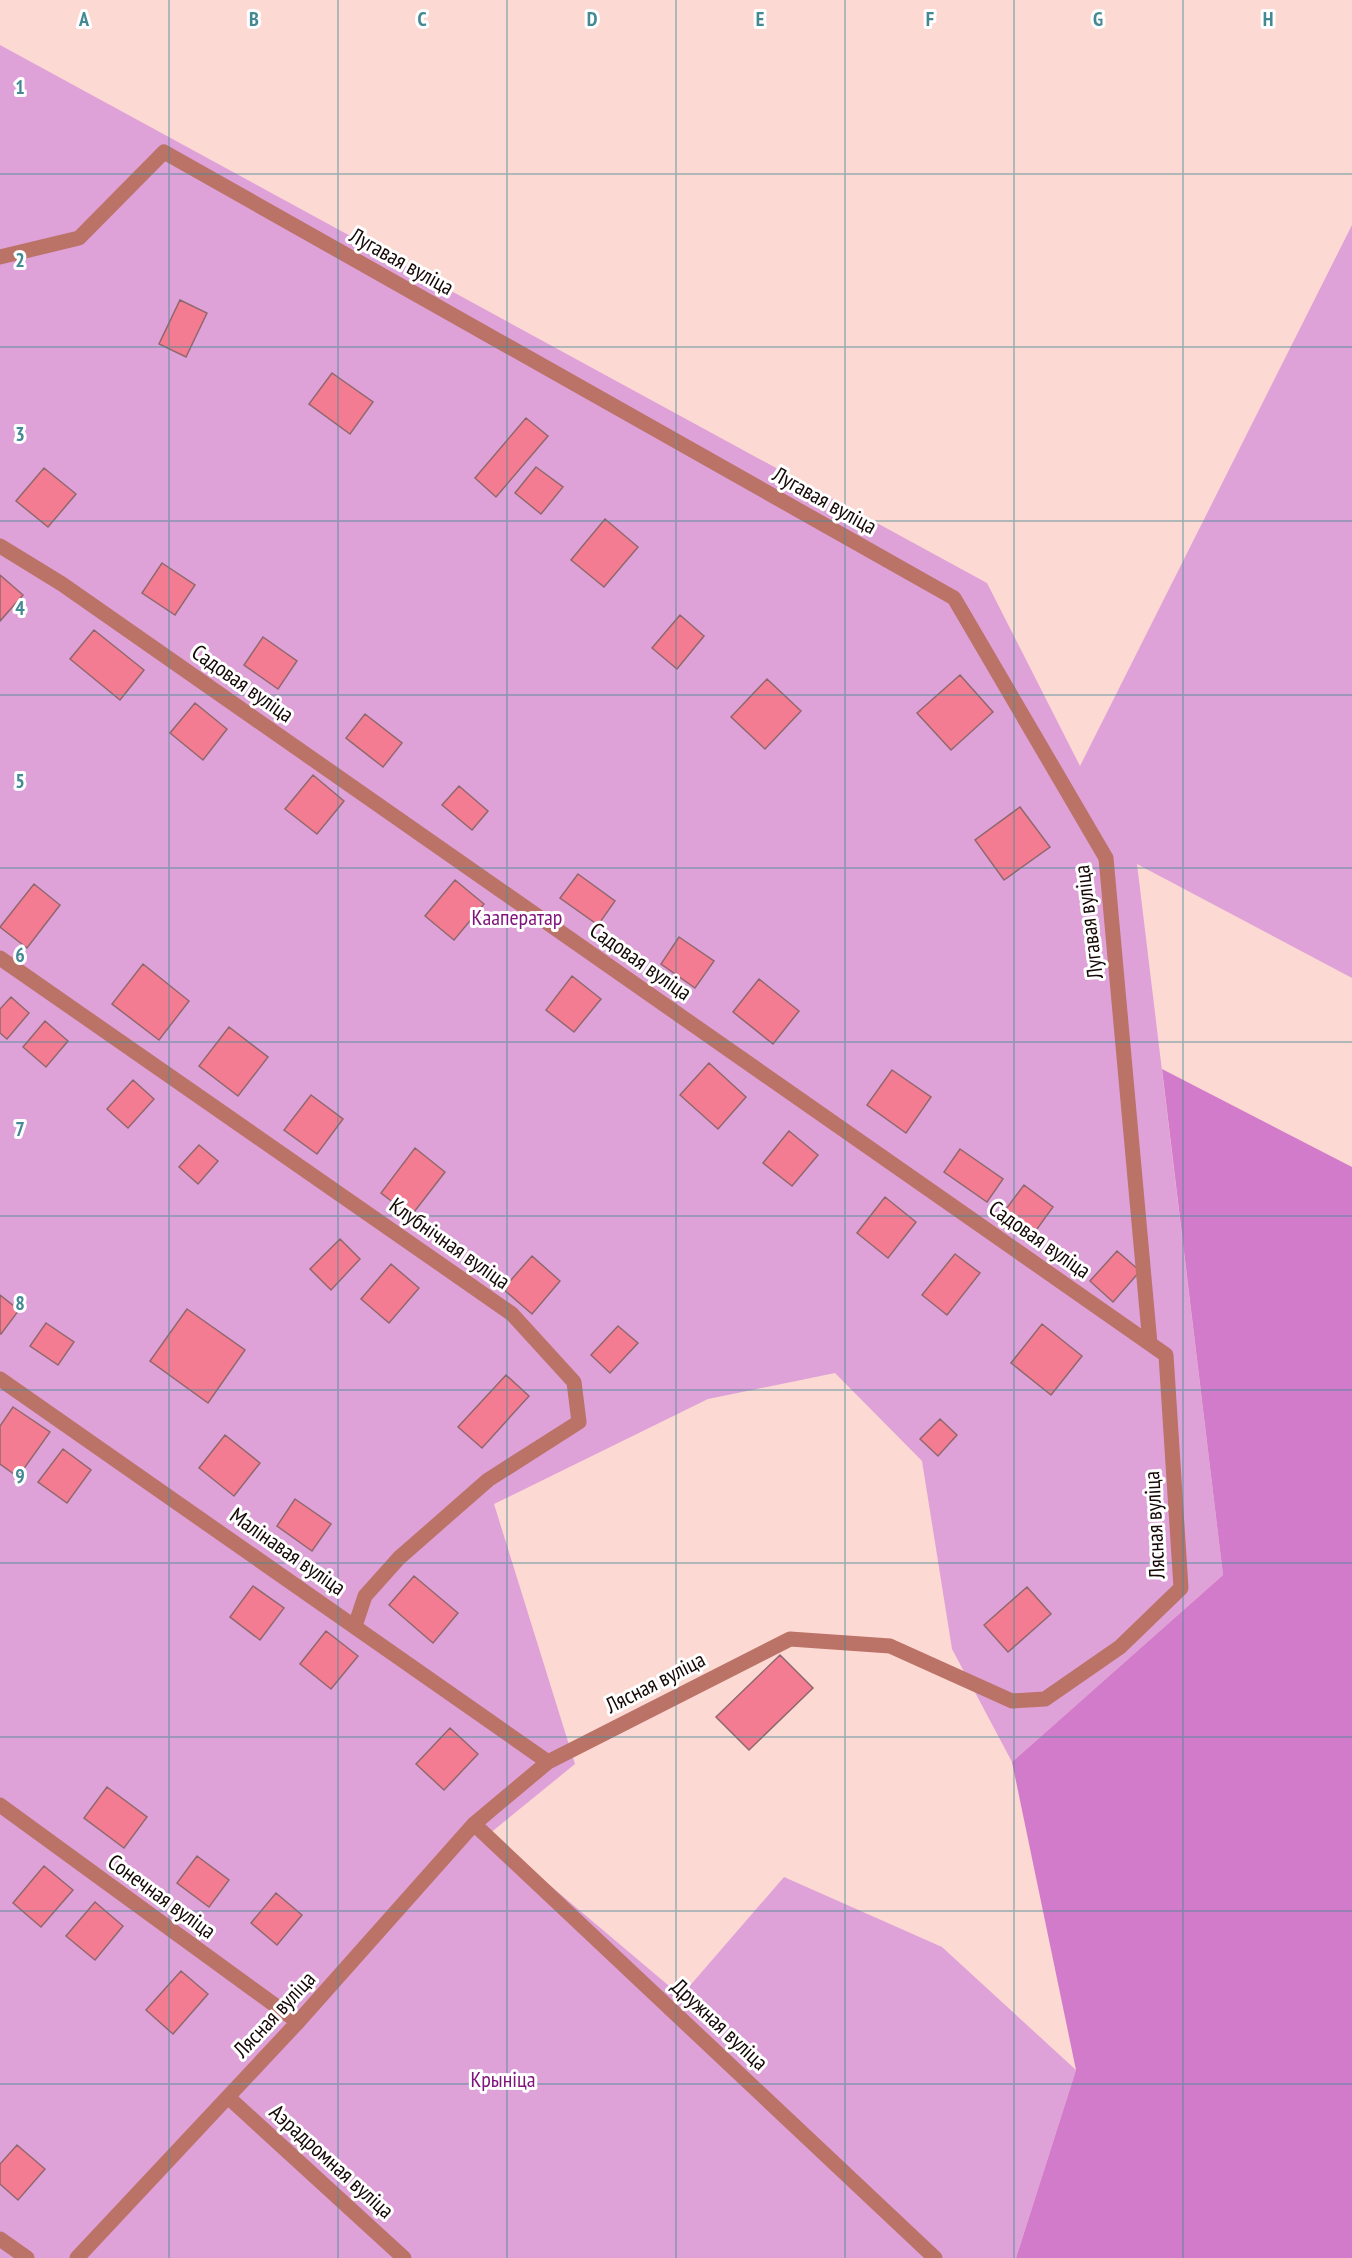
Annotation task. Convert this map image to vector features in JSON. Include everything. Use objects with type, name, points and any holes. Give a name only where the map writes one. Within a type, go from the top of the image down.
[{"type":"street","name":"Лугавая вуліца","points":[[0,257],[79,238],[164,152],[954,598],[1106,858],[1150,1344]]},
{"type":"street","name":"Садовая вуліца","points":[[0,546],[62,584],[1166,1355]]},
{"type":"street","name":"Клубнічная вуліца","points":[[0,958],[512,1314],[574,1382],[579,1422],[488,1480],[399,1558],[365,1596],[356,1626]]},
{"type":"street","name":"Лясная вуліца","points":[[77,2258],[298,2022],[474,1824],[548,1762],[790,1639],[890,1646],[1012,1701],[1045,1699],[1120,1647],[1181,1587],[1166,1355]]},
{"type":"street","name":"Малінавая вуліца","points":[[0,1379],[548,1762]]},
{"type":"street","name":"Сонечная вуліца","points":[[0,1805],[298,2022]]},
{"type":"street","name":"Дружная вуліца","points":[[474,1824],[935,2258]]},
{"type":"street","name":"Аэрадромная вуліца","points":[[228,2097],[405,2258]]},
{"type":"street","points":[[0,2239],[27,2258]]},
{"type":"green space","name":"Кааператар","points":[[0,45],[987,583],[1080,766],[1352,225],[1352,978],[1137,864],[1223,1575],[1012,1762],[952,1649],[922,1461],[835,1373],[708,1399],[494,1504],[575,1764],[489,1834],[681,1996],[784,1877],[942,1947],[1076,2070],[1016,2258],[0,2258]]},
{"type":"shaded area","points":[[1162,1069],[1352,1167],[1352,2258],[1016,2258],[1076,2070],[1012,1762],[1223,1575]]},
{"type":"building","points":[[180,300],[207,313],[186,357],[159,344]]},
{"type":"building","points":[[332,373],[373,402],[350,434],[309,404]]},
{"type":"building","points":[[526,418],[548,436],[496,497],[475,478]]},
{"type":"building","points":[[536,467],[563,487],[541,514],[515,493]]},
{"type":"building","points":[[44,468],[76,494],[48,527],[16,501]]},
{"type":"building","points":[[605,519],[638,547],[604,587],[571,560]]},
{"type":"building","points":[[162,563],[195,585],[175,615],[142,593]]},
{"type":"building","points":[[0,575],[23,595],[0,621]]},
{"type":"building","points":[[680,615],[704,636],[677,669],[652,648]]},
{"type":"building","points":[[94,630],[144,670],[120,700],[70,659]]},
{"type":"building","points":[[263,637],[297,661],[278,689],[244,665]]},
{"type":"building","points":[[960,675],[993,712],[951,750],[917,713]]},
{"type":"building","points":[[767,679],[801,711],[765,749],[731,717]]},
{"type":"building","points":[[195,703],[227,729],[203,760],[170,733]]},
{"type":"building","points":[[365,714],[402,743],[383,767],[346,738]]},
{"type":"building","points":[[313,775],[344,801],[317,834],[285,809]]},
{"type":"building","points":[[459,786],[488,811],[472,830],[442,805]]},
{"type":"building","points":[[1020,807],[1050,847],[1004,880],[975,840]]},
{"type":"building","points":[[578,874],[615,901],[598,925],[560,898]]},
{"type":"building","points":[[455,880],[484,904],[454,940],[425,916]]},
{"type":"building","points":[[34,884],[60,905],[27,948],[0,927]]},
{"type":"building","points":[[679,937],[714,961],[695,988],[661,964]]},
{"type":"building","points":[[143,964],[189,1001],[159,1040],[112,1004]]},
{"type":"building","points":[[572,976],[601,999],[574,1032],[546,1010]]},
{"type":"building","points":[[759,979],[799,1011],[773,1044],[733,1012]]},
{"type":"building","points":[[11,997],[29,1013],[7,1039],[0,1033],[0,1009]]},
{"type":"building","points":[[45,1021],[68,1041],[46,1067],[23,1047]]},
{"type":"building","points":[[229,1027],[268,1057],[238,1096],[199,1066]]},
{"type":"building","points":[[709,1063],[746,1097],[718,1129],[680,1095]]},
{"type":"building","points":[[892,1070],[931,1097],[906,1133],[867,1105]]},
{"type":"building","points":[[133,1080],[154,1099],[128,1128],[107,1109]]},
{"type":"building","points":[[311,1095],[343,1119],[317,1154],[284,1130]]},
{"type":"building","points":[[789,1131],[818,1155],[792,1186],[763,1163]]},
{"type":"building","points":[[199,1145],[218,1161],[198,1184],[179,1167]]},
{"type":"building","points":[[415,1148],[445,1172],[411,1216],[381,1193]]},
{"type":"building","points":[[960,1149],[1003,1179],[987,1202],[944,1172]]},
{"type":"building","points":[[1024,1185],[1053,1207],[1032,1236],[1003,1213]]},
{"type":"building","points":[[885,1197],[916,1222],[888,1258],[857,1233]]},
{"type":"building","points":[[340,1239],[360,1259],[331,1290],[310,1269]]},
{"type":"building","points":[[1117,1251],[1140,1271],[1113,1302],[1090,1281]]},
{"type":"building","points":[[955,1254],[980,1273],[947,1315],[922,1295]]},
{"type":"building","points":[[532,1256],[560,1281],[532,1314],[503,1289]]},
{"type":"building","points":[[391,1264],[419,1288],[389,1323],[361,1299]]},
{"type":"building","points":[[0,1295],[19,1310],[1,1334],[0,1334]]},
{"type":"building","points":[[187,1309],[245,1350],[208,1403],[150,1361]]},
{"type":"building","points":[[46,1323],[74,1342],[58,1365],[30,1346]]},
{"type":"building","points":[[1042,1324],[1082,1356],[1051,1395],[1011,1363]]},
{"type":"building","points":[[618,1326],[638,1343],[610,1373],[591,1355]]},
{"type":"building","points":[[506,1375],[529,1396],[482,1448],[458,1427]]},
{"type":"building","points":[[13,1407],[50,1432],[18,1477],[0,1464],[0,1426]]},
{"type":"building","points":[[940,1419],[957,1435],[938,1456],[920,1439]]},
{"type":"building","points":[[225,1435],[260,1463],[234,1496],[199,1468]]},
{"type":"building","points":[[63,1449],[91,1470],[67,1503],[38,1482]]},
{"type":"building","points":[[295,1499],[331,1524],[312,1551],[277,1526]]},
{"type":"building","points":[[414,1576],[458,1613],[433,1643],[389,1605]]},
{"type":"building","points":[[253,1586],[284,1608],[260,1640],[230,1617]]},
{"type":"building","points":[[1027,1587],[1051,1614],[1008,1652],[984,1625]]},
{"type":"building","points":[[326,1631],[358,1656],[331,1689],[300,1664]]},
{"type":"building","points":[[780,1655],[813,1688],[749,1750],[716,1717]]},
{"type":"building","points":[[450,1728],[478,1754],[444,1790],[416,1764]]},
{"type":"building","points":[[107,1787],[147,1817],[124,1848],[84,1818]]},
{"type":"building","points":[[197,1856],[229,1880],[209,1907],[177,1883]]},
{"type":"building","points":[[44,1866],[73,1890],[41,1927],[13,1903]]},
{"type":"building","points":[[276,1893],[302,1915],[277,1945],[251,1923]]},
{"type":"building","points":[[95,1902],[123,1926],[95,1960],[66,1936]]},
{"type":"building","points":[[181,1971],[208,1994],[173,2034],[146,2010]]},
{"type":"building","points":[[17,2145],[45,2169],[18,2200],[0,2184],[0,2164]]},
{"type":"park label","name":"Крыніца","points":[[503,2079]]}]
